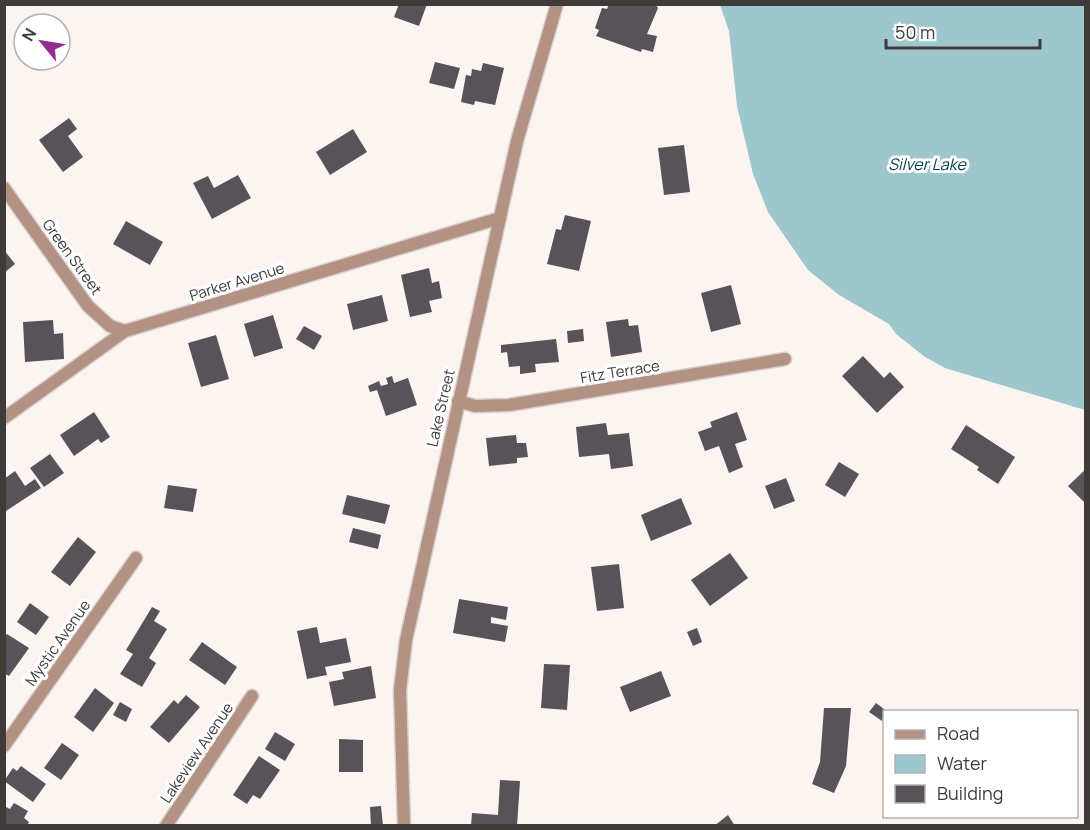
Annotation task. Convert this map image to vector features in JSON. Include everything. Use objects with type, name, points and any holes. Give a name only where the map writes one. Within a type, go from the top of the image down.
[{"type":"street","name":"Lake Street","points":[[405,825],[401,750],[402,665],[410,615],[524,114],[557,4]]},
{"type":"street","name":"Green Street","points":[[4,188],[88,306],[110,326],[125,331]]},
{"type":"street","name":"Parker Avenue","points":[[4,418],[125,331],[500,218]]},
{"type":"street","name":"Fitz Terrace","points":[[458,401],[475,406],[509,405],[785,359]]},
{"type":"street","name":"Mystic Avenue","points":[[4,746],[136,558]]},
{"type":"street","name":"Lakeview Avenue","points":[[166,825],[252,696]]},
{"type":"water","name":"Silver Lake","points":[[720,5],[1085,5],[1085,410],[945,368],[925,357],[896,334],[889,324],[839,295],[808,270],[768,212],[753,174],[737,106],[729,31]]},
{"type":"building","points":[[399,4],[427,4],[419,26],[394,17]]},
{"type":"building","points":[[609,4],[655,4],[658,8],[647,34],[657,36],[653,52],[642,49],[641,52],[596,36],[599,30],[595,28],[602,8],[607,9]]},
{"type":"building","points":[[435,62],[460,68],[454,89],[429,83]]},
{"type":"building","points":[[483,63],[504,68],[495,105],[475,101],[474,105],[461,102],[466,75],[471,76],[472,69],[481,71]]},
{"type":"building","points":[[69,118],[77,129],[68,136],[83,157],[63,172],[39,140]]},
{"type":"building","points":[[353,129],[367,152],[330,175],[316,152]]},
{"type":"building","points":[[684,145],[690,192],[664,195],[658,148]]},
{"type":"building","points":[[238,175],[251,198],[212,219],[193,183],[208,176],[214,188]]},
{"type":"building","points":[[565,215],[591,221],[579,271],[547,264],[556,229],[561,230]]},
{"type":"building","points":[[126,221],[163,242],[150,265],[113,244]]},
{"type":"building","points":[[4,250],[15,264],[4,273]]},
{"type":"building","points":[[429,268],[432,283],[439,281],[442,298],[429,301],[432,312],[410,317],[401,275]]},
{"type":"building","points":[[731,285],[741,324],[711,332],[701,293]]},
{"type":"building","points":[[382,295],[388,321],[353,330],[347,304]]},
{"type":"building","points":[[273,315],[283,348],[254,357],[244,324]]},
{"type":"building","points":[[628,319],[629,326],[638,325],[642,352],[611,357],[606,322]]},
{"type":"building","points":[[53,320],[54,334],[63,333],[64,359],[25,362],[23,322]]},
{"type":"building","points":[[304,326],[322,336],[314,350],[296,339]]},
{"type":"building","points":[[583,329],[584,341],[568,343],[567,331]]},
{"type":"building","points":[[216,335],[229,379],[201,387],[188,343]]},
{"type":"building","points":[[556,339],[559,362],[535,364],[536,372],[520,374],[520,366],[509,367],[507,352],[501,353],[501,345]]},
{"type":"building","points":[[863,356],[884,378],[890,372],[904,387],[877,413],[842,376]]},
{"type":"building","points":[[392,376],[394,383],[408,378],[417,405],[386,416],[377,390],[370,392],[368,386],[379,381],[381,386],[388,384],[386,378]]},
{"type":"building","points":[[94,412],[110,437],[101,443],[98,439],[74,456],[60,435]]},
{"type":"building","points":[[737,412],[747,440],[735,444],[743,467],[729,473],[719,446],[705,451],[698,432],[712,427],[710,422]]},
{"type":"building","points":[[606,423],[608,435],[629,433],[633,466],[611,469],[609,454],[579,457],[576,427]]},
{"type":"building","points":[[966,425],[1015,457],[998,484],[977,470],[979,467],[951,449]]},
{"type":"building","points":[[516,435],[517,443],[526,443],[528,457],[517,458],[517,463],[489,466],[486,438]]},
{"type":"building","points":[[50,454],[64,473],[44,487],[30,468]]},
{"type":"building","points":[[839,462],[859,474],[845,497],[825,485]]},
{"type":"building","points":[[1086,469],[1086,504],[1068,486]]},
{"type":"building","points":[[15,471],[25,486],[35,479],[41,488],[6,511],[4,479]]},
{"type":"building","points":[[786,478],[795,501],[774,509],[765,486]]},
{"type":"building","points":[[168,485],[197,489],[193,512],[164,508]]},
{"type":"building","points":[[347,495],[390,505],[385,524],[342,514]]},
{"type":"building","points":[[681,498],[692,524],[651,541],[641,515]]},
{"type":"building","points":[[353,528],[381,535],[378,549],[349,542]]},
{"type":"building","points":[[78,537],[96,552],[70,586],[51,572]]},
{"type":"building","points":[[730,553],[748,578],[710,606],[691,580]]},
{"type":"building","points":[[619,564],[624,608],[597,611],[591,567]]},
{"type":"building","points":[[459,599],[508,607],[506,620],[491,617],[491,623],[508,626],[505,642],[453,633]]},
{"type":"building","points":[[30,603],[49,617],[36,635],[17,622]]},
{"type":"building","points":[[152,607],[160,611],[154,621],[167,629],[149,658],[156,663],[142,687],[120,674],[133,654],[126,650]]},
{"type":"building","points":[[317,627],[320,643],[346,638],[351,662],[325,667],[327,675],[307,679],[297,631]]},
{"type":"building","points":[[697,628],[702,642],[693,646],[687,632]]},
{"type":"building","points":[[7,634],[29,648],[9,676],[4,673],[4,638]]},
{"type":"building","points":[[202,642],[237,667],[225,685],[189,660]]},
{"type":"building","points":[[544,664],[570,665],[567,710],[541,708]]},
{"type":"building","points":[[371,666],[376,698],[334,706],[329,682],[344,679],[342,672]]},
{"type":"building","points":[[661,671],[671,696],[630,712],[620,687]]},
{"type":"building","points":[[95,688],[114,703],[93,732],[74,717]]},
{"type":"building","points":[[186,695],[200,707],[169,743],[150,727],[174,700],[178,704]]},
{"type":"building","points":[[120,702],[132,709],[126,722],[113,715]]},
{"type":"building","points":[[876,703],[885,710],[883,710],[882,721],[869,712]]},
{"type":"building","points":[[824,708],[851,708],[846,766],[834,793],[812,784],[820,762]]},
{"type":"building","points":[[275,732],[295,744],[285,761],[265,749]]},
{"type":"building","points":[[339,739],[363,740],[363,772],[339,772]]},
{"type":"building","points":[[62,743],[79,755],[61,780],[44,768]]},
{"type":"building","points":[[259,756],[280,770],[260,799],[253,795],[247,804],[233,795]]},
{"type":"building","points":[[21,766],[46,784],[33,802],[4,781],[13,768],[17,771]]},
{"type":"building","points":[[500,780],[520,781],[517,826],[471,826],[472,813],[498,815]]},
{"type":"building","points":[[14,803],[28,811],[24,818],[29,822],[27,826],[4,826],[4,806],[10,809]]},
{"type":"building","points":[[381,806],[383,826],[371,826],[370,807]]},
{"type":"building","points":[[728,815],[735,826],[714,826]]}]
